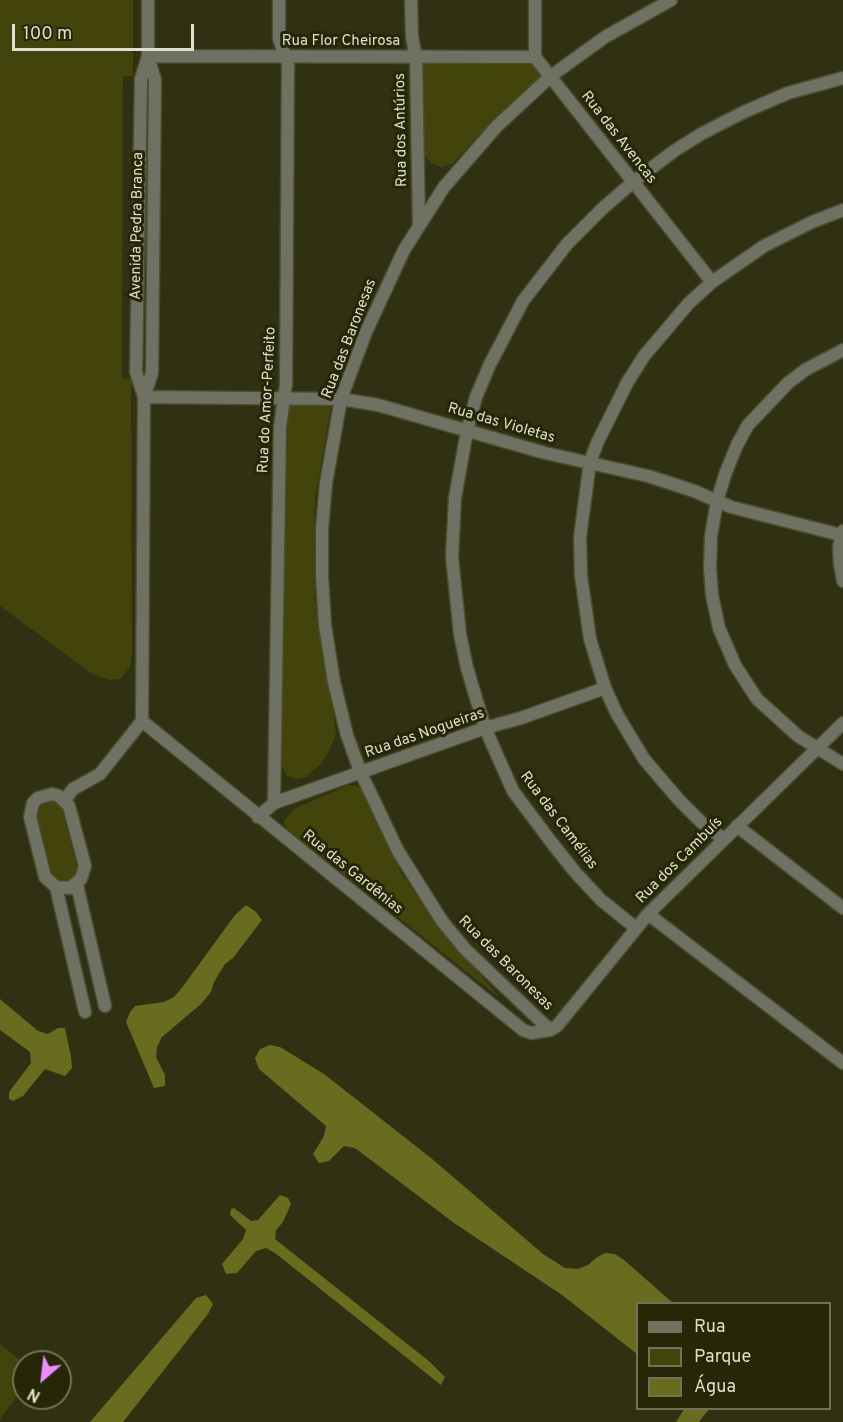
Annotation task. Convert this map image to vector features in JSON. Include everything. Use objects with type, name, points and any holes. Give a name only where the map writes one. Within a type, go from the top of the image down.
[{"type":"street","name":"Avenida Pedra Branca","points":[[142,721],[144,397],[152,373],[155,80],[148,56],[148,0]]},
{"type":"street","name":"Rua do Amor-Perfeito","points":[[274,803],[280,427],[285,397],[287,56],[279,39],[279,0]]},
{"type":"street","name":"Rua dos Antúrios","points":[[411,0],[412,37],[416,57],[419,225]]},
{"type":"street","points":[[535,0],[535,57]]},
{"type":"street","name":"Rua das Baronesas","points":[[550,1030],[465,949],[442,921],[398,851],[360,771],[347,735],[334,682],[325,625],[322,529],[326,483],[341,399],[366,332],[404,250],[444,187],[497,126],[551,76],[605,37],[666,1]]},
{"type":"street","name":"Rua Flor Cheirosa","points":[[148,56],[535,57]]},
{"type":"street","name":"Rua das Avencas","points":[[535,57],[712,282]]},
{"type":"street","name":"Rua das Camélias","points":[[636,928],[602,900],[575,872],[513,791],[485,728],[467,668],[454,597],[452,557],[455,498],[467,431],[476,398],[490,364],[523,301],[567,244],[602,208],[674,150],[701,134],[788,93],[843,78]]},
{"type":"street","points":[[724,839],[702,823],[679,800],[644,759],[617,714],[605,688],[590,639],[581,576],[580,537],[590,462],[611,412],[644,356],[673,321],[712,282],[739,261],[783,234],[843,210]]},
{"type":"street","points":[[843,350],[805,370],[748,425],[737,445],[717,501],[711,536],[710,568],[712,595],[719,628],[735,665],[757,699],[798,736],[843,764]]},
{"type":"street","name":"Rua das Violetas","points":[[144,397],[285,397],[341,399],[378,405],[545,453],[648,476],[756,514],[842,533]]},
{"type":"street","points":[[842,533],[840,564],[843,580]]},
{"type":"street","name":"Rua das Nogueiras","points":[[258,817],[274,803],[360,771],[605,688]]},
{"type":"street","points":[[65,800],[73,789],[100,774],[142,721]]},
{"type":"street","name":"Rua das Gardênias","points":[[142,721],[523,1030],[531,1033],[550,1030]]},
{"type":"street","name":"Rua dos Cambuís","points":[[550,1030],[557,1026],[568,1013],[648,914],[843,723]]},
{"type":"street","points":[[44,795],[59,796],[69,806],[85,866],[84,873],[76,885],[63,889],[56,887],[45,877],[30,817],[30,810],[38,798],[44,795]]},
{"type":"street","points":[[737,826],[843,908]]},
{"type":"street","points":[[76,885],[105,1006]]},
{"type":"street","points":[[56,887],[85,1011]]},
{"type":"street","points":[[648,914],[843,1063]]},
{"type":"green space","points":[[0,0],[133,0],[133,76],[123,76],[122,378],[131,379],[132,653],[130,667],[120,679],[109,680],[92,674],[0,606]]},
{"type":"green space","points":[[423,63],[532,64],[542,76],[492,121],[452,164],[442,167],[432,164],[424,154]]},
{"type":"green space","points":[[290,402],[329,404],[331,407],[315,499],[314,546],[315,598],[336,735],[320,765],[306,777],[297,779],[287,776],[281,764],[288,407]]},
{"type":"green space","points":[[348,785],[360,787],[402,874],[437,924],[501,999],[288,830],[284,824],[285,819],[294,809]]},
{"type":"green space","points":[[51,801],[60,805],[62,809],[77,866],[75,875],[68,881],[59,880],[52,874],[37,816],[39,807]]},
{"type":"green space","points":[[0,1344],[12,1354],[12,1403],[0,1419]]},
{"type":"water","points":[[246,905],[262,920],[233,958],[225,964],[211,992],[201,1004],[162,1037],[157,1047],[156,1057],[165,1075],[165,1086],[154,1088],[126,1022],[130,1012],[135,1006],[164,1002],[174,997],[235,915]]},
{"type":"water","points":[[0,999],[38,1031],[48,1034],[58,1028],[65,1028],[71,1057],[72,1068],[65,1076],[45,1069],[23,1096],[13,1101],[9,1099],[9,1092],[31,1063],[30,1052],[0,1030]]},
{"type":"water","points":[[270,1045],[280,1047],[324,1074],[431,1158],[543,1254],[565,1268],[578,1269],[605,1253],[615,1254],[624,1260],[672,1302],[636,1302],[636,1353],[562,1295],[454,1223],[355,1148],[344,1146],[329,1161],[319,1163],[313,1154],[324,1136],[326,1126],[259,1069],[255,1058],[260,1049]]},
{"type":"water","points":[[280,1195],[288,1198],[291,1204],[283,1222],[276,1230],[275,1239],[430,1362],[445,1377],[441,1385],[266,1248],[256,1251],[237,1273],[226,1274],[222,1264],[243,1239],[246,1230],[230,1215],[231,1209],[234,1208],[251,1221],[258,1220]]},
{"type":"water","points":[[206,1295],[213,1304],[208,1314],[123,1422],[90,1422],[196,1298]]},
{"type":"water","points":[[683,1410],[708,1410],[699,1422],[676,1422]]}]
